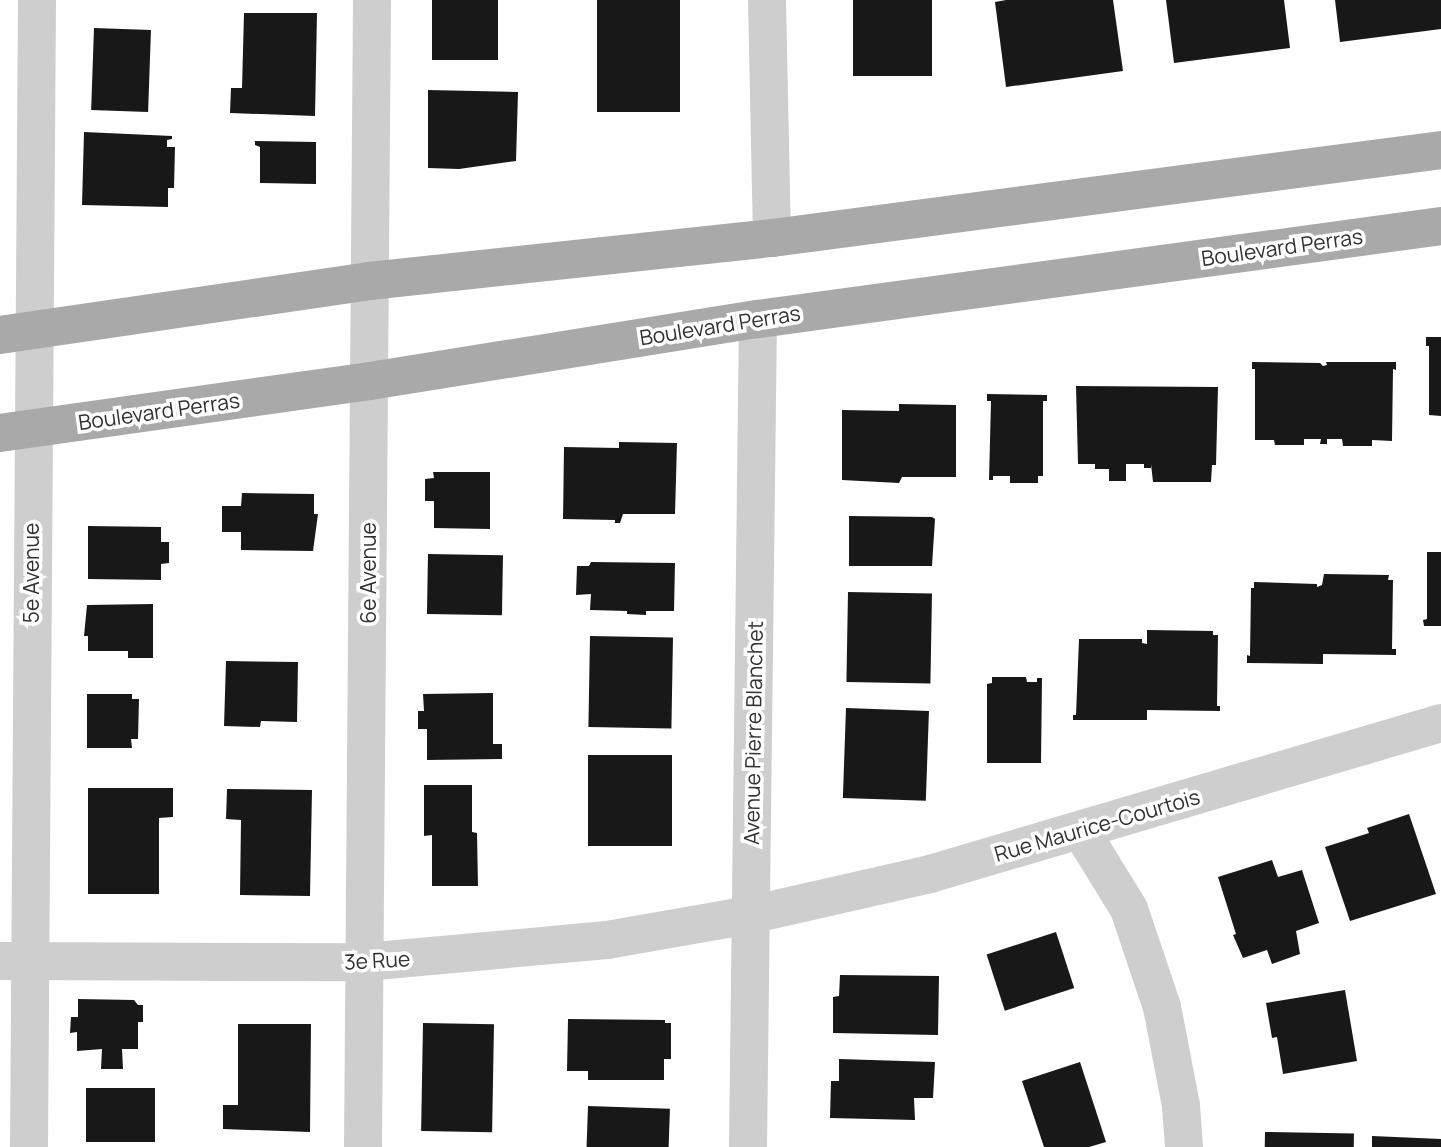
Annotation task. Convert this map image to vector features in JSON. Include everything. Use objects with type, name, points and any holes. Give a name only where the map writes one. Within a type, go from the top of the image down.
[{"type":"main road","points":[[16,332],[369,281],[772,238],[1441,150]]},
{"type":"main road","name":"Boulevard Perras","points":[[16,431],[370,381],[758,318],[1441,226]]},
{"type":"street","name":"5e Avenue","points":[[29,1147],[15,961],[16,332],[37,0]]},
{"type":"street","name":"6e Avenue","points":[[363,1147],[372,0]]},
{"type":"street","points":[[767,0],[772,238]]},
{"type":"street","name":"Avenue Pierre Blanchet","points":[[748,1147],[758,318]]},
{"type":"street","name":"Rue Maurice-Courtois","points":[[750,915],[930,874],[1441,723]]},
{"type":"street","points":[[1081,831],[1129,909],[1162,1007],[1181,1106],[1184,1147]]},
{"type":"street","name":"3e Rue","points":[[15,961],[365,962],[607,940],[750,915]]},
{"type":"building","points":[[432,0],[498,0],[498,60],[432,60]]},
{"type":"building","points":[[597,0],[680,0],[680,112],[597,112]]},
{"type":"building","points":[[853,0],[932,0],[932,76],[853,76]]},
{"type":"building","points":[[1113,0],[1123,71],[1006,87],[995,2]]},
{"type":"building","points":[[1166,0],[1284,0],[1290,48],[1174,63]]},
{"type":"building","points":[[1335,0],[1441,0],[1441,29],[1340,42]]},
{"type":"building","points":[[244,13],[317,13],[315,116],[230,113],[231,88],[242,88]]},
{"type":"building","points":[[94,28],[151,30],[148,112],[91,110]]},
{"type":"building","points":[[428,90],[518,92],[516,161],[459,169],[428,168]]},
{"type":"building","points":[[84,132],[172,136],[172,139],[167,140],[167,147],[175,147],[174,188],[168,188],[168,207],[82,205]]},
{"type":"building","points":[[255,141],[316,142],[316,184],[260,183],[260,147],[255,145]]},
{"type":"building","points":[[1426,337],[1441,337],[1441,416],[1429,415],[1429,346],[1426,346]]},
{"type":"building","points":[[1252,362],[1320,363],[1323,366],[1327,365],[1326,362],[1396,362],[1396,370],[1393,369],[1392,441],[1372,440],[1372,446],[1343,446],[1342,439],[1327,439],[1327,444],[1320,444],[1321,439],[1304,439],[1304,445],[1275,445],[1274,440],[1255,440],[1255,369],[1252,369]]},
{"type":"building","points":[[1076,386],[1218,387],[1216,465],[1212,465],[1211,482],[1153,482],[1151,464],[1151,468],[1144,468],[1144,464],[1126,464],[1126,481],[1109,481],[1109,469],[1095,469],[1095,464],[1078,464]]},
{"type":"building","points":[[987,394],[1047,395],[1047,401],[1043,401],[1043,476],[1038,476],[1038,483],[1010,483],[1010,476],[993,476],[993,480],[989,480],[991,401],[987,401]]},
{"type":"building","points":[[899,404],[956,405],[956,477],[902,477],[899,483],[842,480],[842,410],[899,411]]},
{"type":"building","points":[[619,442],[677,443],[675,514],[623,514],[620,523],[615,523],[615,520],[563,519],[564,447],[619,448]]},
{"type":"building","points":[[433,472],[490,472],[490,529],[434,528],[434,501],[425,501],[425,479],[434,478]]},
{"type":"building","points":[[242,493],[314,494],[314,514],[318,514],[313,551],[241,550],[241,532],[222,532],[222,506],[241,506]]},
{"type":"building","points":[[849,516],[932,517],[935,519],[932,566],[849,566]]},
{"type":"building","points":[[88,526],[161,527],[161,542],[169,542],[169,563],[161,564],[161,580],[88,579]]},
{"type":"building","points":[[1427,552],[1441,552],[1441,626],[1424,626],[1423,620],[1427,619]]},
{"type":"building","points":[[428,554],[503,555],[502,615],[427,614]]},
{"type":"building","points":[[591,562],[675,563],[674,611],[646,611],[646,615],[627,614],[627,611],[590,610],[591,594],[576,595],[577,566],[589,566]]},
{"type":"building","points":[[1324,574],[1389,575],[1388,580],[1393,580],[1392,649],[1396,649],[1396,655],[1323,654],[1323,664],[1247,663],[1247,655],[1250,656],[1251,588],[1254,588],[1254,582],[1317,584],[1317,587],[1322,585]]},
{"type":"building","points":[[848,592],[932,593],[930,683],[846,682]]},
{"type":"building","points":[[153,604],[153,658],[128,658],[128,651],[88,651],[88,636],[84,636],[87,605]]},
{"type":"building","points":[[1147,630],[1213,631],[1213,635],[1218,635],[1217,706],[1220,706],[1220,711],[1147,710],[1147,720],[1073,720],[1073,715],[1076,715],[1079,639],[1142,639],[1142,643],[1147,644]]},
{"type":"building","points":[[590,636],[673,637],[671,728],[588,727]]},
{"type":"building","points":[[226,661],[298,662],[297,722],[261,721],[260,727],[224,726]]},
{"type":"building","points":[[992,677],[1026,677],[1027,682],[1037,682],[1037,678],[1042,678],[1041,763],[987,763],[987,684],[992,683]]},
{"type":"building","points":[[493,693],[493,744],[502,744],[502,759],[427,760],[427,729],[418,729],[418,711],[424,711],[423,694]]},
{"type":"building","points":[[87,694],[132,694],[132,699],[139,699],[138,739],[131,739],[132,748],[87,748]]},
{"type":"building","points":[[846,708],[929,711],[926,801],[843,798]]},
{"type":"building","points":[[588,755],[672,755],[672,846],[588,846]]},
{"type":"building","points":[[424,785],[472,785],[472,832],[477,833],[478,886],[432,886],[432,835],[424,836]]},
{"type":"building","points":[[88,788],[173,788],[173,817],[159,818],[159,894],[88,894]]},
{"type":"building","points":[[227,789],[312,790],[310,896],[240,895],[241,820],[226,819]]},
{"type":"building","points":[[1409,814],[1436,894],[1350,921],[1325,847],[1369,833],[1367,828]]},
{"type":"building","points":[[1272,860],[1278,877],[1302,870],[1319,923],[1296,931],[1300,954],[1272,964],[1267,950],[1243,958],[1233,935],[1236,934],[1218,877]]},
{"type":"building","points":[[1056,932],[1074,988],[1005,1011],[987,955]]},
{"type":"building","points":[[840,975],[939,976],[938,1035],[833,1033],[833,997],[839,996]]},
{"type":"building","points":[[1345,990],[1357,1061],[1283,1074],[1277,1037],[1272,1038],[1266,1003]]},
{"type":"building","points":[[78,999],[134,1000],[138,1005],[143,1005],[143,1022],[138,1022],[138,1049],[122,1049],[123,1069],[101,1069],[102,1049],[77,1051],[77,1032],[70,1033],[71,1017],[78,1017]]},
{"type":"building","points":[[568,1019],[665,1020],[665,1023],[671,1023],[671,1059],[664,1059],[664,1080],[588,1080],[588,1071],[567,1071]]},
{"type":"building","points":[[423,1023],[494,1024],[492,1132],[421,1131]]},
{"type":"building","points":[[238,1024],[311,1024],[310,1132],[223,1129],[223,1105],[238,1105]]},
{"type":"building","points":[[839,1059],[935,1062],[933,1098],[914,1098],[915,1120],[830,1118],[831,1081],[839,1081]]},
{"type":"building","points":[[1080,1062],[1106,1142],[1089,1147],[1044,1147],[1022,1081]]},
{"type":"building","points":[[86,1088],[155,1088],[155,1142],[86,1142]]},
{"type":"building","points":[[588,1106],[670,1109],[669,1147],[587,1147]]},
{"type":"building","points":[[1265,1132],[1354,1134],[1354,1147],[1265,1147]]},
{"type":"building","points":[[1372,1136],[1441,1139],[1441,1147],[1372,1147]]}]
